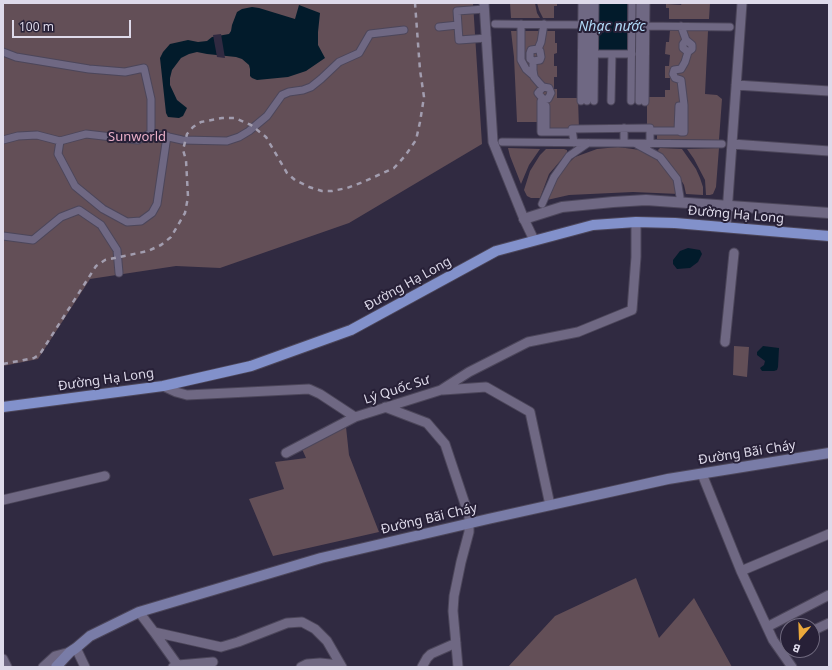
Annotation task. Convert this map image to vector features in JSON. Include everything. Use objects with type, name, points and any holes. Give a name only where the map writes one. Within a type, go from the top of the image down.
[{"type":"main road","name":"Đường Hạ Long","points":[[3,407],[163,386],[251,366],[352,330],[496,251],[593,225],[636,222],[675,223],[829,236]]},
{"type":"main road","name":"Đường Bãi Cháy","points":[[56,667],[90,636],[139,612],[321,558],[469,523],[668,479],[829,452]]},
{"type":"street","points":[[582,3],[588,25],[594,54],[587,101],[588,25],[588,3]]},
{"type":"street","points":[[588,25],[595,3]]},
{"type":"street","points":[[632,3],[639,26]]},
{"type":"street","points":[[640,3],[639,26],[638,101],[632,54],[639,26],[646,3]]},
{"type":"street","points":[[726,227],[727,144],[736,84],[742,3]]},
{"type":"street","points":[[487,38],[459,40],[457,11],[485,6],[487,38],[493,142],[534,240]]},
{"type":"street","points":[[495,24],[588,25]]},
{"type":"street","points":[[521,24],[521,60],[526,69],[543,87],[549,88],[551,93],[548,99],[543,99],[540,104],[541,132],[543,132],[543,106],[546,106],[546,132],[572,132],[572,129],[650,128],[650,144]]},
{"type":"street","points":[[534,76],[533,61],[540,60],[542,57],[538,49],[541,42],[544,24]]},
{"type":"street","points":[[439,27],[458,25]]},
{"type":"street","points":[[639,26],[730,27]]},
{"type":"street","points":[[650,132],[678,131],[679,106],[681,106],[681,132],[684,132],[684,106],[681,80],[676,78],[673,74],[674,70],[681,69],[688,52],[683,48],[683,44],[686,40],[681,26]]},
{"type":"street","points":[[3,140],[18,136],[37,135],[60,141],[86,134],[138,140],[151,133],[182,140],[227,141],[239,138],[267,116],[282,95],[311,87],[339,62],[359,53],[370,34],[404,30]]},
{"type":"street","points":[[3,52],[16,57],[89,69],[125,72],[144,68],[151,99],[151,133]]},
{"type":"street","points":[[594,54],[632,54]]},
{"type":"street","points":[[612,54],[612,101]]},
{"type":"street","points":[[736,84],[829,91]]},
{"type":"street","points":[[603,128],[603,143]]},
{"type":"street","points":[[624,128],[624,143]]},
{"type":"street","points":[[572,132],[574,143]]},
{"type":"street","points":[[60,141],[58,154],[75,186],[103,209],[127,222],[141,221],[152,213],[157,204],[167,136]]},
{"type":"street","points":[[502,142],[727,144],[829,151]]},
{"type":"street","points":[[542,204],[554,176],[569,156],[588,143]]},
{"type":"street","points":[[636,143],[660,157],[677,179],[680,197]]},
{"type":"street","points":[[524,219],[562,207],[646,200],[829,213]]},
{"type":"street","points":[[3,236],[33,240],[61,217],[79,210],[101,225],[117,250],[119,273]]},
{"type":"street","name":"Lý Quốc Sư","points":[[163,386],[187,395],[309,389],[320,394],[355,417],[441,390],[469,372],[528,342],[578,332],[632,310],[636,257],[636,222]]},
{"type":"street","points":[[726,342],[734,253]]},
{"type":"street","points":[[441,390],[486,388],[530,412],[550,505]]},
{"type":"street","points":[[385,407],[427,424],[445,444],[469,516],[469,532],[454,596],[453,611],[458,667]]},
{"type":"street","points":[[286,453],[355,417]]},
{"type":"street","points":[[702,474],[741,571],[773,640],[792,667]]},
{"type":"street","points":[[3,500],[105,476]]},
{"type":"street","points":[[741,571],[829,534]]},
{"type":"street","points":[[767,627],[829,595]]},
{"type":"street","points":[[139,612],[177,666],[213,662]]},
{"type":"street","points":[[154,632],[221,647],[287,623],[302,622],[316,629],[327,641],[341,666]]},
{"type":"street","points":[[422,667],[431,654],[456,643]]},
{"type":"street","points":[[44,667],[55,656],[73,650],[85,667]]},
{"type":"street","points":[[3,659],[7,667]]},
{"type":"street","points":[[301,667],[306,664],[320,663],[341,666]]},
{"type":"green space","name":"Sunworld","points":[[3,3],[473,3],[482,144],[349,223],[220,268],[176,266],[90,279],[38,359],[3,366]]},
{"type":"green space","points":[[510,3],[535,3],[537,13],[540,18],[511,18]]},
{"type":"green space","points":[[537,3],[557,3],[557,6],[554,6],[554,18],[543,18]]},
{"type":"green space","points":[[682,3],[710,3],[709,19],[669,19],[669,8],[666,8],[666,4],[681,5]]},
{"type":"green space","points":[[670,30],[708,31],[705,94],[717,95],[722,99],[719,140],[657,139],[657,134],[676,131],[647,130],[647,97],[665,97],[665,90],[670,90],[670,78],[665,78],[665,66],[669,66],[670,55],[665,54],[666,42],[669,42]]},
{"type":"green space","points":[[511,31],[555,31],[557,53],[554,54],[554,66],[557,66],[557,77],[554,77],[554,89],[557,89],[557,98],[578,98],[579,130],[547,130],[538,122],[517,122],[514,57]]},
{"type":"green space","points":[[618,147],[640,150],[654,157],[668,171],[676,184],[679,194],[633,192],[569,195],[547,200],[562,169],[575,157],[597,149]]},
{"type":"green space","points":[[508,148],[540,149],[529,165],[521,184],[510,156]]},
{"type":"green space","points":[[660,148],[682,149],[696,169],[703,187],[703,195],[686,194],[684,185],[677,173],[668,161],[659,153],[658,150]]},
{"type":"green space","points":[[719,148],[716,187],[713,194],[706,195],[705,180],[687,149]]},
{"type":"green space","points":[[546,149],[564,149],[567,150],[567,153],[549,174],[540,198],[531,198],[527,196],[524,190],[530,171],[540,155]]},
{"type":"green space","points":[[734,346],[749,347],[747,377],[733,375]]},
{"type":"green space","points":[[346,427],[349,455],[379,532],[273,556],[249,499],[284,489],[275,462],[306,458],[302,449]]},
{"type":"green space","points":[[636,578],[659,638],[694,598],[732,667],[508,667],[555,616]]},
{"type":"water","name":"Nhạc nước","points":[[598,3],[627,3],[627,51],[598,51]]},
{"type":"water","points":[[299,5],[320,13],[318,45],[325,58],[306,71],[288,77],[257,80],[250,76],[249,65],[242,59],[197,52],[189,54],[181,58],[172,70],[170,78],[170,85],[177,100],[187,108],[183,116],[179,118],[168,117],[166,113],[160,58],[170,44],[188,40],[198,42],[207,41],[212,37],[229,34],[237,12],[242,9],[252,7],[259,8],[295,19]]},
{"type":"water","points":[[688,248],[700,250],[702,254],[698,262],[690,268],[677,269],[673,264],[673,260],[680,251]]},
{"type":"water","points":[[763,346],[779,348],[777,370],[762,371],[760,368],[764,365],[765,361],[757,355],[757,352]]},
{"type":"pier","points":[[221,34],[225,58],[217,57],[213,35]]},
{"type":"railway","points":[[3,364],[34,358],[40,354],[96,266],[105,260],[148,251],[161,245],[171,237],[185,213],[188,197],[186,160],[183,150],[187,134],[193,127],[201,122],[222,118],[235,118],[251,125],[266,137],[287,173],[295,180],[309,187],[322,191],[347,188],[394,168],[405,156],[416,140],[424,97],[420,70],[415,3]]}]
